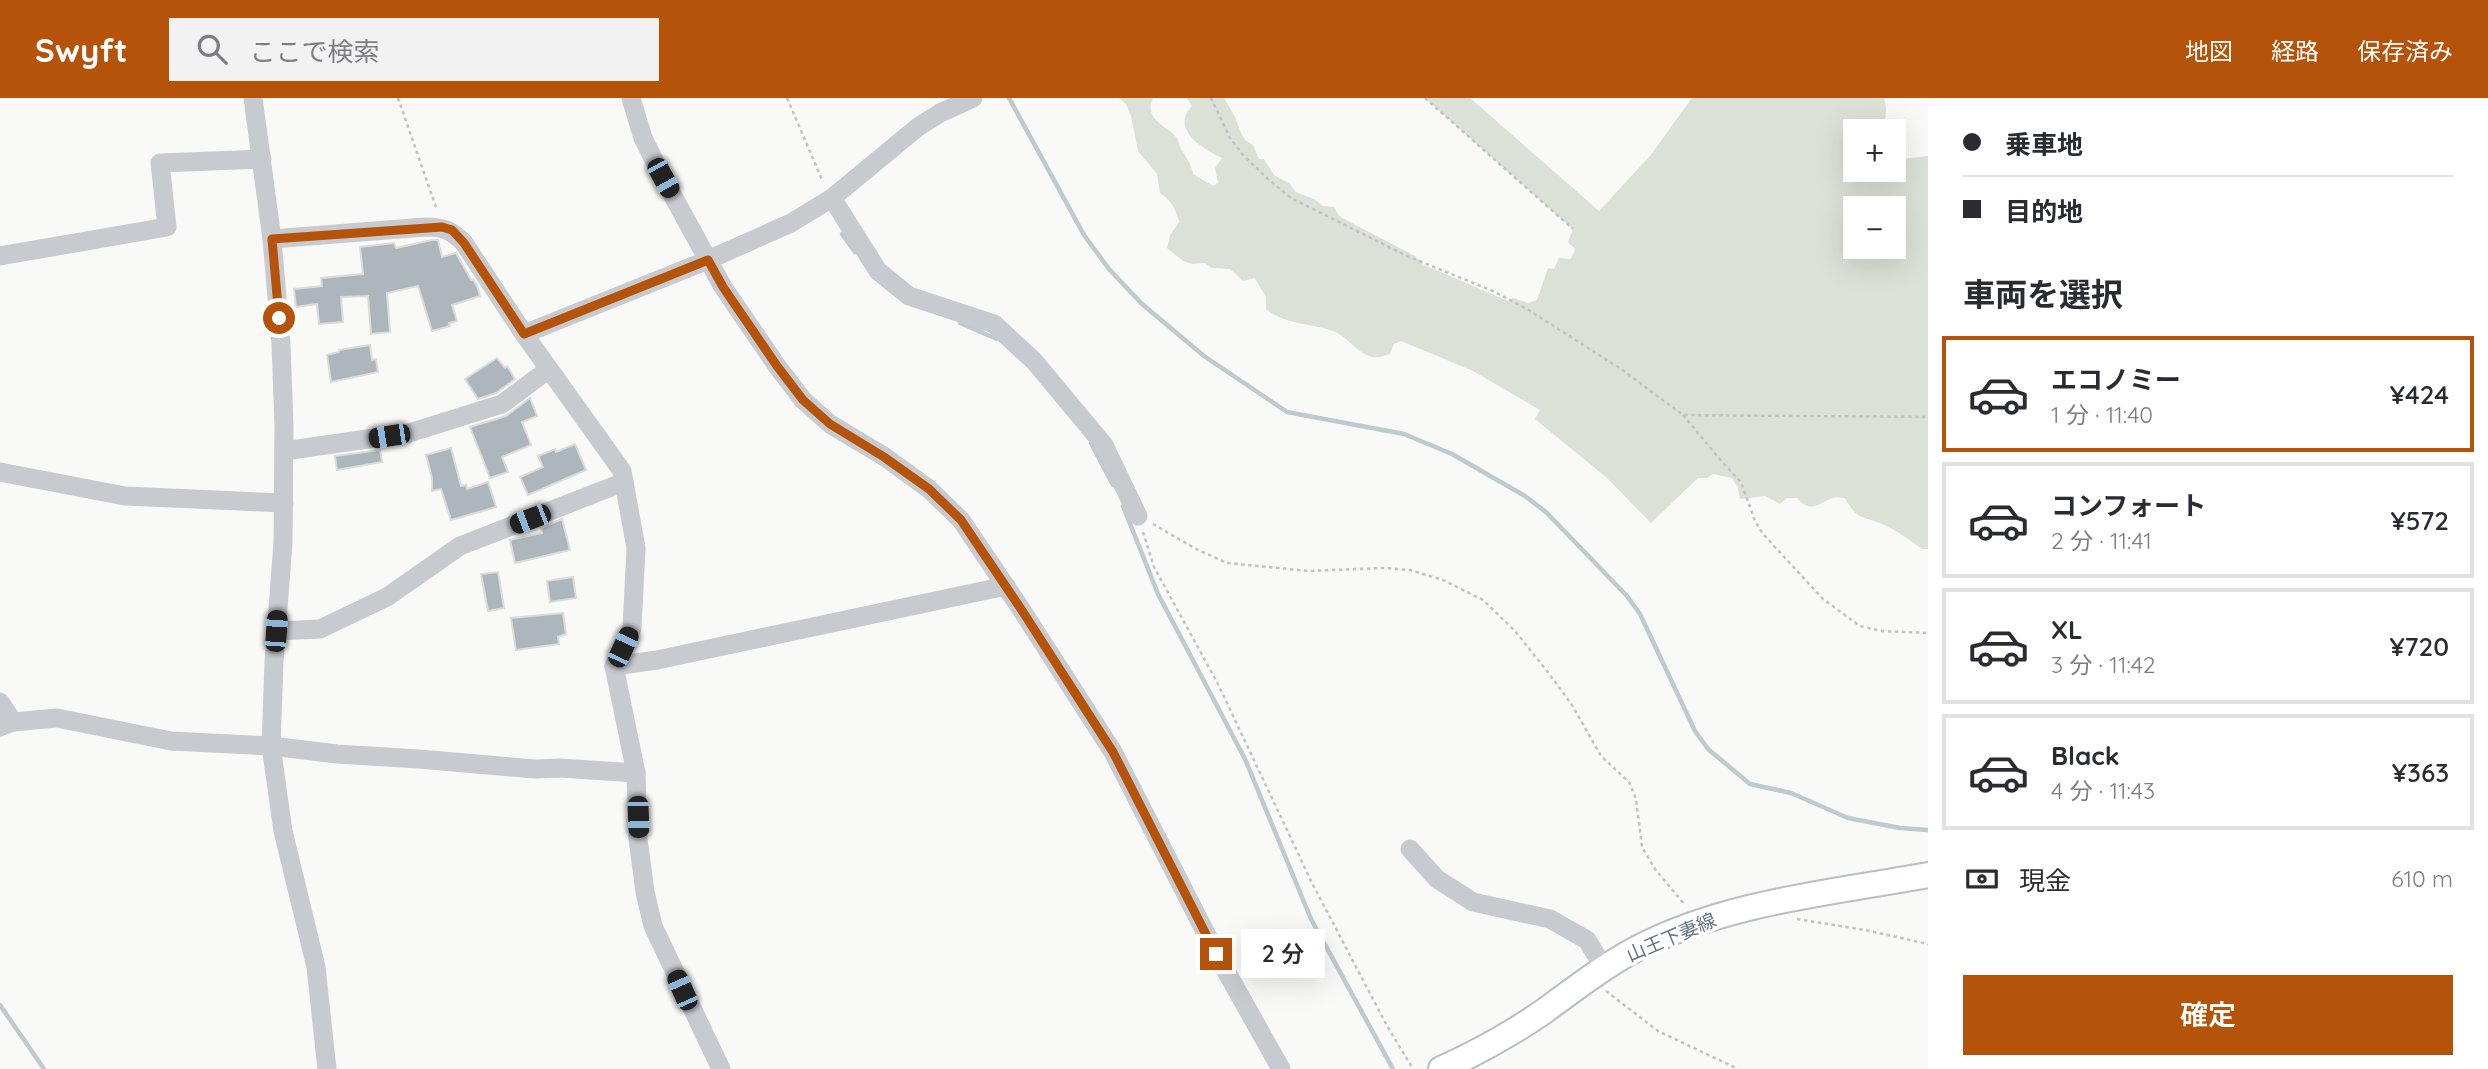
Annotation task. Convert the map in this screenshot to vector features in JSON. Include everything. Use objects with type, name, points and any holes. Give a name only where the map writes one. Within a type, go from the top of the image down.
[{"type":"main road","name":"山王下妻線","points":[[1441,1069],[1513,1031],[1598,972],[1646,944],[1699,922],[1778,902],[1928,875]]},
{"type":"street","points":[[253,98],[272,239],[281,344],[284,451],[284,503],[271,746],[284,831],[316,967],[327,1069]]},
{"type":"street","points":[[631,98],[643,138],[723,287],[803,400],[830,424],[929,489],[961,520],[1006,586],[1113,752],[1216,954],[1281,1069]]},
{"type":"street","points":[[524,334],[708,260],[790,223],[832,198],[918,127],[940,113],[973,98]]},
{"type":"street","points":[[0,256],[167,228],[160,163],[262,159]]},
{"type":"street","points":[[832,198],[878,271],[899,288],[909,296],[994,324],[1034,361],[1104,445],[1138,516]]},
{"type":"street","points":[[272,239],[442,227],[452,230],[464,243],[524,334],[622,471],[636,548],[632,628],[614,666],[636,773],[638,839],[643,879],[653,926],[721,1069]]},
{"type":"street","points":[[284,451],[409,433],[502,404],[549,369]]},
{"type":"street","points":[[0,472],[125,496],[284,503]]},
{"type":"street","points":[[276,631],[320,629],[387,597],[460,546],[624,482]]},
{"type":"street","points":[[614,666],[694,652],[1006,586]]},
{"type":"street","points":[[0,702],[7,724],[57,718],[171,741],[271,746],[337,754],[419,758],[535,769],[636,773]]},
{"type":"street","points":[[1410,849],[1437,879],[1473,902],[1550,919],[1587,940],[1598,972]]},
{"type":"path","points":[[398,98],[442,227]]},
{"type":"path","points":[[787,98],[832,198]]},
{"type":"path","points":[[1211,98],[1230,138],[1243,155],[1291,198],[1407,256],[1493,291],[1527,309],[1621,369],[1683,415],[1741,482],[1763,534],[1823,599],[1860,626],[1882,631],[1928,634]]},
{"type":"path","points":[[1425,98],[1573,229]]},
{"type":"path","points":[[1683,415],[1928,417]]},
{"type":"path","points":[[1138,516],[1196,550],[1227,563],[1309,571],[1383,568],[1410,570],[1443,580],[1483,600],[1515,631],[1547,671],[1572,705],[1601,756],[1629,782],[1636,799],[1640,839],[1646,856],[1699,922]]},
{"type":"path","points":[[1138,516],[1154,567],[1218,684],[1312,883],[1386,1024],[1413,1069]]},
{"type":"path","points":[[1778,902],[1788,916],[1801,920],[1928,944]]},
{"type":"path","points":[[1598,972],[1606,991],[1658,1031],[1738,1069]]},
{"type":"shaded area","points":[[1119,98],[1153,98],[1153,116],[1177,138],[1193,174],[1213,186],[1218,183],[1215,168],[1222,158],[1191,137],[1185,122],[1186,114],[1192,106],[1187,98],[1224,98],[1245,140],[1253,145],[1259,159],[1264,159],[1274,175],[1290,184],[1296,192],[1316,200],[1323,206],[1334,207],[1339,216],[1415,256],[1424,265],[1508,301],[1513,298],[1528,303],[1537,300],[1548,268],[1554,269],[1559,258],[1571,259],[1575,249],[1568,242],[1573,229],[1425,98],[1470,98],[1599,211],[1650,156],[1692,98],[1884,98],[1886,119],[1843,119],[1843,182],[1906,182],[1906,159],[1928,156],[1928,549],[1922,549],[1894,530],[1862,517],[1845,498],[1834,498],[1811,507],[1797,498],[1787,498],[1780,504],[1765,496],[1740,499],[1732,478],[1713,474],[1707,478],[1698,478],[1651,523],[1607,478],[1535,419],[1540,410],[1473,371],[1401,341],[1394,344],[1390,354],[1372,357],[1364,354],[1333,331],[1289,321],[1273,314],[1266,309],[1266,297],[1255,278],[1243,281],[1230,269],[1183,261],[1167,248],[1170,235],[1179,222],[1172,205],[1160,193],[1157,174],[1138,151],[1126,104]]},
{"type":"building","points":[[438,240],[442,257],[456,253],[477,286],[480,296],[452,305],[457,321],[449,323],[450,326],[432,331],[418,286],[387,293],[390,332],[371,334],[368,296],[341,297],[343,322],[319,324],[317,304],[296,307],[294,289],[322,286],[321,278],[363,274],[360,247],[394,243],[396,248]]},
{"type":"building","points":[[370,345],[372,360],[376,359],[378,372],[331,382],[327,355],[339,350]]},
{"type":"building","points":[[497,358],[505,368],[507,366],[515,379],[496,393],[478,399],[465,379]]},
{"type":"building","points":[[530,398],[537,416],[522,422],[531,445],[502,457],[508,472],[490,478],[470,427],[506,416]]},
{"type":"building","points":[[575,444],[586,470],[528,495],[520,477],[543,467],[538,456]]},
{"type":"building","points":[[451,448],[461,486],[466,485],[467,489],[488,482],[496,507],[451,520],[441,489],[432,491],[432,478],[426,455]]},
{"type":"building","points":[[380,450],[382,462],[337,470],[335,456]]},
{"type":"building","points":[[562,519],[570,550],[515,563],[510,540],[542,533],[541,528]]},
{"type":"building","points":[[498,572],[504,608],[488,611],[481,574]]},
{"type":"building","points":[[573,577],[576,598],[550,602],[547,581]]},
{"type":"building","points":[[563,613],[566,634],[558,637],[559,644],[516,650],[511,618]]},
{"type":"waterway","points":[[1009,98],[1084,235],[1109,269],[1142,304],[1204,356],[1287,412],[1404,434],[1452,454],[1525,496],[1546,512],[1627,596],[1640,614],[1695,731],[1708,749],[1750,784],[1791,793],[1848,818],[1900,828],[1928,830]]},
{"type":"waterway","points":[[842,234],[855,252]]},
{"type":"waterway","points":[[960,323],[997,339]]},
{"type":"waterway","points":[[1091,443],[1113,485]]},
{"type":"waterway","points":[[1123,506],[1158,594],[1245,759],[1311,919],[1393,1069]]},
{"type":"waterway","points":[[0,1005],[44,1069]]},
{"type":"route","points":[[279,318],[272,239],[425,227],[452,230],[464,243],[524,334],[708,260],[723,287],[803,400],[830,424],[929,489],[961,520],[1113,752],[1216,954]]}]
